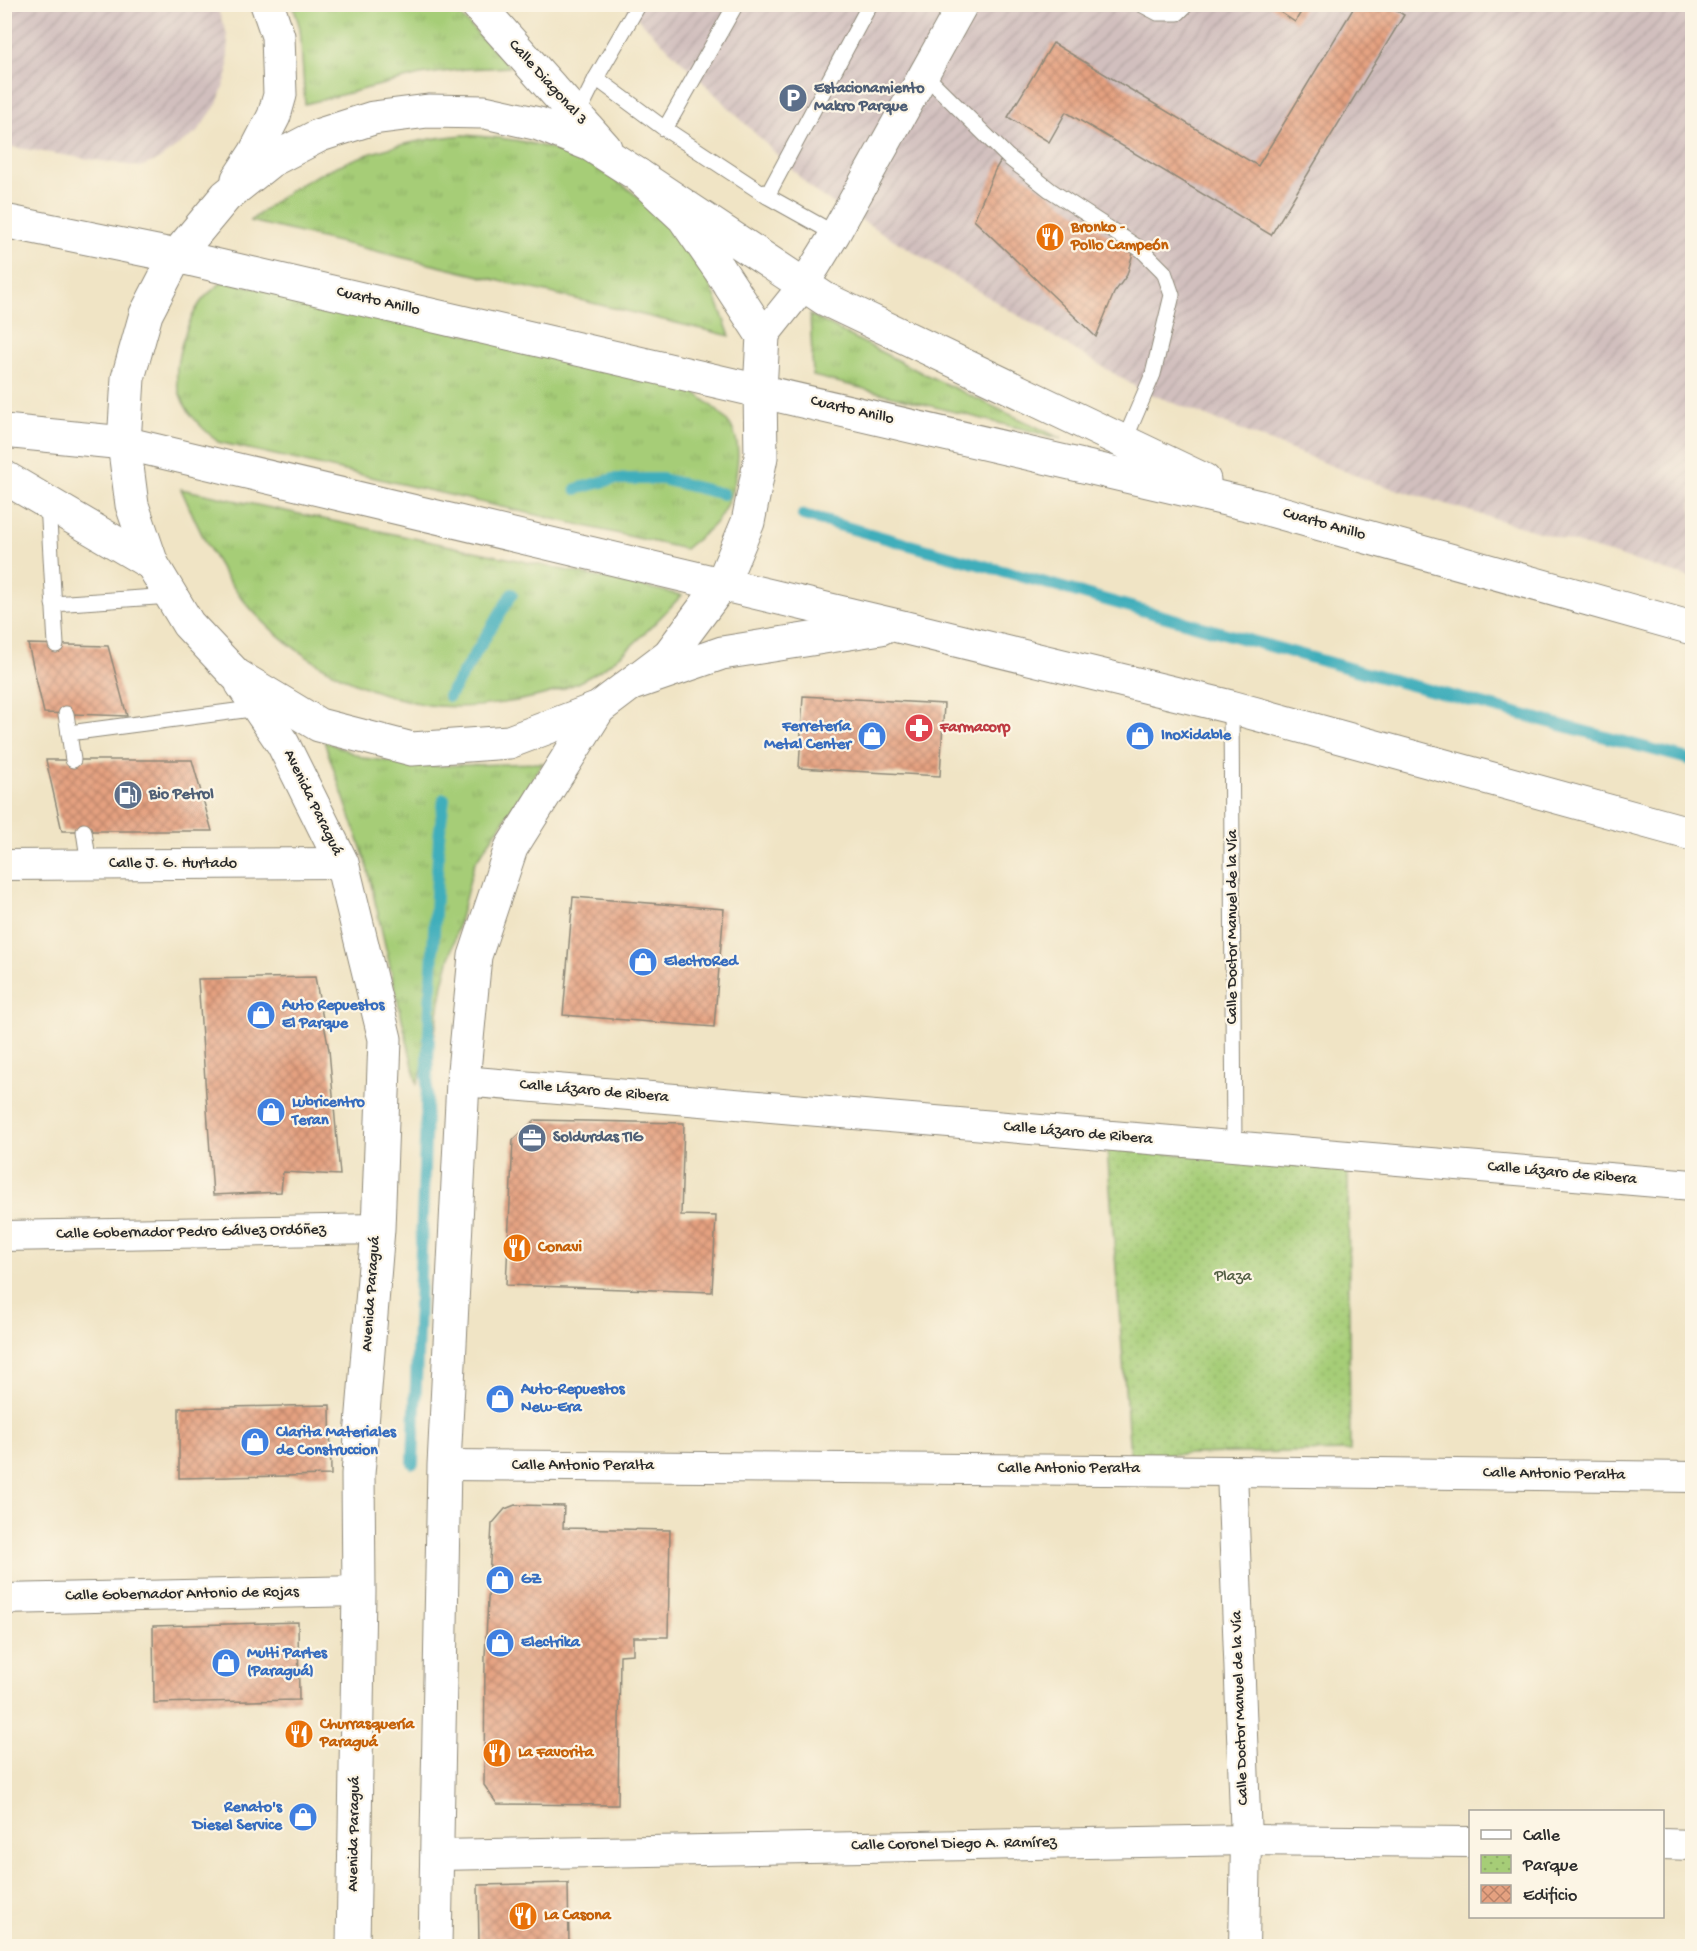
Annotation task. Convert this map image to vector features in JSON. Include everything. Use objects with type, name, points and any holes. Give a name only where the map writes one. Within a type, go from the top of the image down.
[{"type":"main road","points":[[267,4],[278,36],[280,95],[274,116],[260,144],[226,196],[176,256],[146,314],[128,378],[124,443],[132,505],[152,564],[188,624],[236,675],[319,725],[412,749],[509,742],[599,708],[632,684],[669,655],[722,584],[748,522],[761,457],[760,390],[763,336],[684,218],[627,168]]},
{"type":"main road","name":"Calle Diagonal 3","points":[[486,8],[577,116],[627,168]]},
{"type":"main road","points":[[226,196],[270,161],[320,135],[373,118],[429,111],[485,112],[539,124],[591,145],[825,299],[1260,507]]},
{"type":"main road","name":"Cuarto Anillo","points":[[4,221],[176,256],[1260,507],[1692,628]]},
{"type":"main road","points":[[4,431],[124,443],[898,626],[1231,707],[1692,834]]},
{"type":"main road","points":[[4,477],[152,564]]},
{"type":"main road","points":[[632,684],[722,653],[898,626]]},
{"type":"main road","name":"Avenida Paraguá","points":[[236,675],[283,744],[342,863],[385,1039],[378,1229],[358,1474],[359,1591],[353,1947]]},
{"type":"main road","points":[[435,1947],[444,1465],[463,1081],[475,956],[511,848],[599,708]]},
{"type":"street","points":[[763,336],[803,286],[835,234],[963,4]]},
{"type":"street","name":"Calle J. G. Hurtado","points":[[4,865],[342,863]]},
{"type":"street","name":"Calle Lázaro de Ribera","points":[[463,1081],[1692,1185]]},
{"type":"street","name":"Calle Gobernador Pedro Gálvez Ordóñez","points":[[4,1236],[378,1229]]},
{"type":"street","name":"Calle Antonio Peralta","points":[[444,1465],[1232,1470],[1692,1477]]},
{"type":"street","name":"Calle Doctor Manuel de la Vía","points":[[1232,1470],[1245,1840],[1244,1947]]},
{"type":"street","name":"Calle Gobernador Antonio de Rojas","points":[[4,1599],[359,1591]]},
{"type":"street","name":"Calle Coronel Diego A. Ramírez","points":[[438,1855],[1245,1840],[1469,1842]]},
{"type":"street","points":[[1664,1844],[1692,1845]]},
{"type":"lane","points":[[577,116],[639,4]]},
{"type":"lane","points":[[665,129],[736,4]]},
{"type":"lane","points":[[767,196],[870,4]]},
{"type":"lane","points":[[1141,4],[1158,13],[1178,13],[1187,4]]},
{"type":"lane","points":[[924,74],[1008,157],[1050,190],[1142,250],[1164,272],[1172,295],[1152,374],[1113,472]]},
{"type":"lane","points":[[596,78],[665,129],[767,196],[835,234]]},
{"type":"lane","points":[[48,503],[56,645]]},
{"type":"lane","points":[[53,604],[171,596]]},
{"type":"lane","name":"Calle Doctor Manuel de la Vía","points":[[1231,707],[1234,1147]]},
{"type":"lane","points":[[69,733],[259,708]]},
{"type":"lane","points":[[66,714],[73,760]]},
{"type":"lane","points":[[84,831],[89,864]]},
{"type":"shaded area","points":[[4,5],[216,5],[227,34],[228,47],[228,73],[217,104],[197,132],[158,160],[140,167],[5,146]]},
{"type":"shaded area","points":[[624,5],[1692,5],[1692,578],[1372,482],[1141,390],[815,192]]},
{"type":"green space","points":[[293,5],[450,5],[510,67],[466,69],[420,75],[305,104],[300,28]]},
{"type":"green space","points":[[464,135],[525,142],[545,147],[569,155],[617,181],[660,216],[679,236],[708,280],[730,336],[250,221],[294,188],[334,167],[397,146]]},
{"type":"green space","points":[[224,281],[679,381],[731,426],[738,449],[738,462],[728,501],[713,526],[685,549],[218,442],[199,424],[184,404],[178,387],[177,367],[182,344],[195,311],[205,297]]},
{"type":"green space","points":[[810,315],[914,369],[1062,439],[813,376]]},
{"type":"green space","points":[[181,489],[682,595],[647,632],[621,655],[594,674],[563,689],[544,695],[481,706],[423,704],[396,698],[344,678],[297,650],[275,632],[255,613],[220,568]]},
{"type":"green space","points":[[324,741],[364,758],[427,766],[543,763],[474,864],[443,984],[434,1038],[417,1084],[366,862]]},
{"type":"green space","name":"Plaza","points":[[1107,1148],[1348,1169],[1350,1451],[1130,1455]]},
{"type":"building","points":[[1268,4],[1306,4],[1295,22]]},
{"type":"building","points":[[1356,4],[1386,4],[1404,15],[1271,235],[1066,112],[1049,142],[1008,117],[1053,43],[1258,166]]},
{"type":"building","name":"Bronko - Pollo Campeón","points":[[1001,160],[1133,253],[1127,275],[1114,293],[1096,337],[974,220]]},
{"type":"building","points":[[4,604],[10,604],[6,676],[4,676]]},
{"type":"building","points":[[28,644],[108,646],[127,716],[44,713]]},
{"type":"building","name":"Ferretería Metal Center","points":[[803,696],[944,704],[940,776],[799,768]]},
{"type":"building","name":"Bio Petrol","points":[[46,760],[192,760],[212,831],[62,831]]},
{"type":"building","name":"ElectroRed","points":[[573,897],[724,909],[714,1027],[563,1015]]},
{"type":"building","name":"Lubricentro Teran","points":[[315,977],[329,1050],[340,1175],[283,1172],[281,1192],[213,1195],[198,979]]},
{"type":"building","points":[[535,1120],[684,1123],[681,1215],[716,1216],[712,1292],[506,1285],[513,1140]]},
{"type":"building","name":"Clarita Materiales de Construccion","points":[[330,1405],[331,1475],[179,1478],[179,1408]]},
{"type":"building","points":[[515,1505],[564,1506],[563,1528],[670,1530],[668,1637],[633,1637],[633,1654],[620,1655],[618,1805],[497,1804],[484,1785],[485,1656],[492,1524],[505,1509]]},
{"type":"building","name":"Multi Partes (Paraguá)","points":[[298,1622],[299,1700],[154,1703],[153,1626]]},
{"type":"building","name":"La Casona","points":[[568,1883],[569,1946],[479,1946],[478,1885]]},
{"type":"waterway","points":[[576,489],[613,479],[662,479],[723,494]]},
{"type":"waterway","points":[[803,515],[1373,675],[1692,760]]},
{"type":"waterway","points":[[449,696],[512,594]]},
{"type":"waterway","points":[[413,1463],[430,1007],[439,837],[444,799]]},
{"type":"place","name":"Estacionamiento Makro Parque","points":[[793,98]]},
{"type":"place","name":"Bronko - Pollo Campeón","points":[[1050,237]]},
{"type":"place","name":"Farmacorp","points":[[919,728]]},
{"type":"place","name":"Ferretería Metal Center","points":[[872,736]]},
{"type":"place","name":"Inoxidable","points":[[1140,736]]},
{"type":"place","name":"Bio Petrol","points":[[128,795]]},
{"type":"place","name":"ElectroRed","points":[[643,962]]},
{"type":"place","name":"Auto Repuestos El Parque","points":[[261,1015]]},
{"type":"place","name":"Lubricentro Teran","points":[[271,1112]]},
{"type":"place","name":"Soldurdas TIG","points":[[532,1138]]},
{"type":"place","name":"Conavi","points":[[517,1248]]},
{"type":"place","name":"Auto-Repuestos New-Era","points":[[500,1399]]},
{"type":"place","name":"Clarita Materiales de Construccion","points":[[255,1442]]},
{"type":"place","name":"GZ","points":[[500,1580]]},
{"type":"place","name":"Electrika","points":[[500,1643]]},
{"type":"place","name":"Multi Partes (Paraguá)","points":[[226,1663]]},
{"type":"place","name":"Churrasquería Paraguá","points":[[299,1734]]},
{"type":"place","name":"La Favorita","points":[[497,1753]]},
{"type":"place","name":"Renato's Diesel Service","points":[[303,1817]]},
{"type":"place","name":"La Casona","points":[[523,1916]]}]
